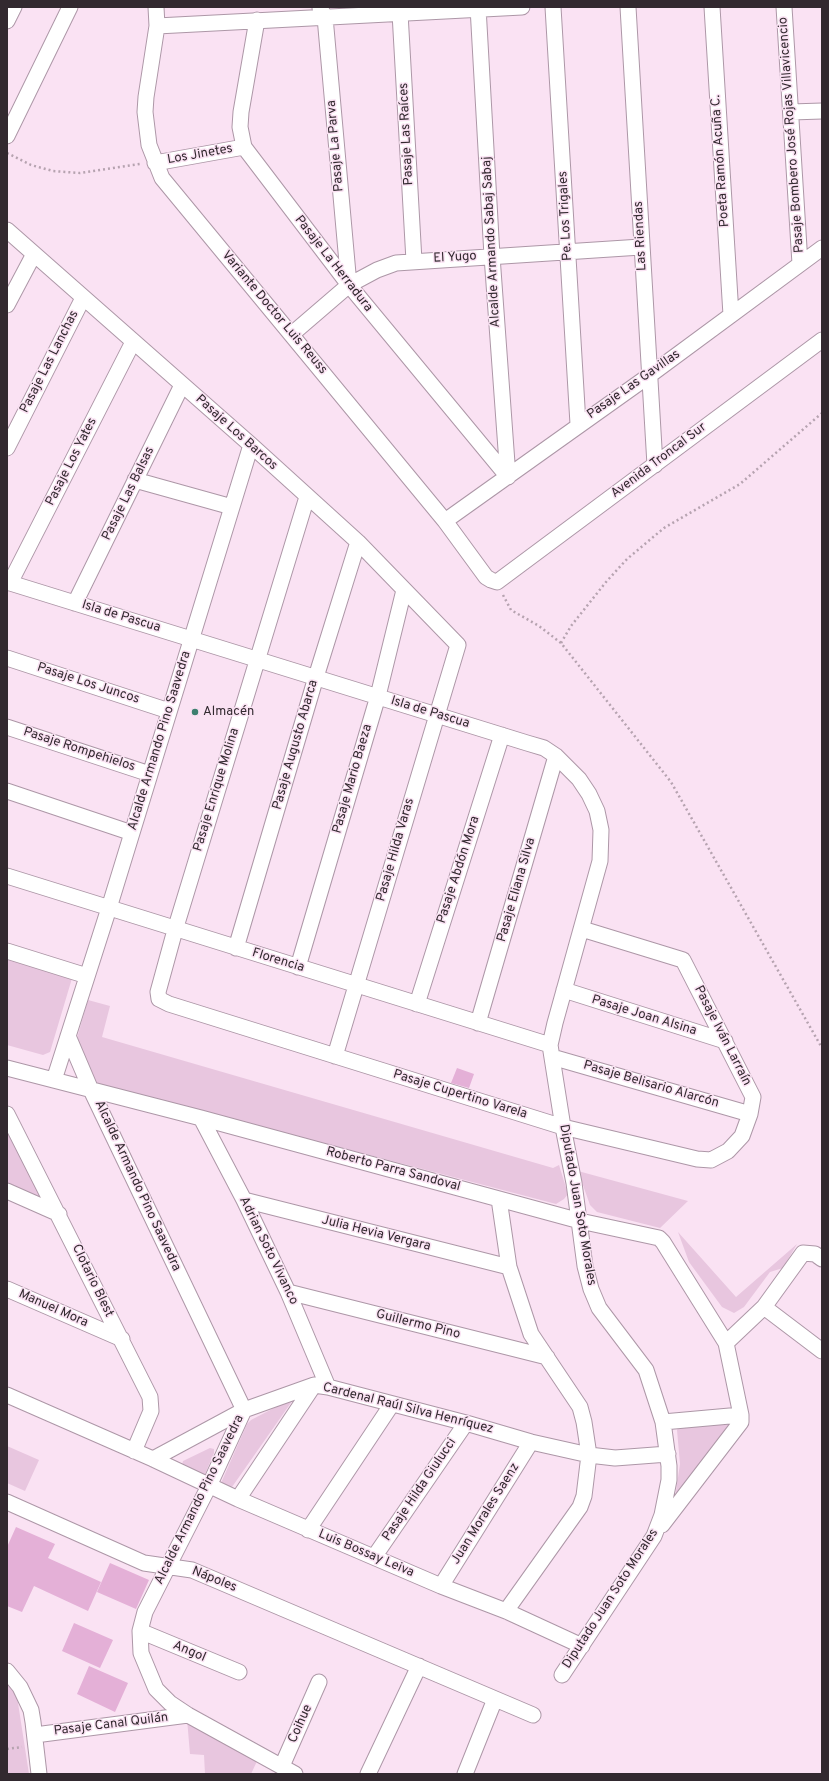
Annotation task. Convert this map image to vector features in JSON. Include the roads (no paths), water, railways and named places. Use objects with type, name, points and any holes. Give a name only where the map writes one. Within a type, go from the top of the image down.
[{"type":"street","points":[[7,21],[14,7]]},
{"type":"street","points":[[7,136],[70,7]]},
{"type":"street","name":"Variante Doctor Luis Reuss","points":[[156,7],[157,26],[145,112],[149,145],[162,178],[445,521],[486,577],[497,582]]},
{"type":"street","points":[[157,26],[257,20],[323,12],[522,7]]},
{"type":"street","name":"Pe. Los Trigales","points":[[553,7],[578,424]]},
{"type":"street","name":"Las Riendas","points":[[628,7],[655,465]]},
{"type":"street","name":"Poeta Ramón Acuña C.","points":[[712,7],[731,315]]},
{"type":"street","name":"Pasaje Bombero José Rojas Villavicencio","points":[[784,7],[800,264]]},
{"type":"street","name":"Alcalde Armando Sabaj Sabaj","points":[[479,8],[492,256],[508,476]]},
{"type":"street","name":"Pasaje Las Raíces","points":[[399,10],[414,261]]},
{"type":"street","name":"Pasaje La Parva","points":[[323,12],[349,286]]},
{"type":"street","name":"Pasaje La Herradura","points":[[257,20],[241,112],[240,127],[244,147],[349,286],[508,476]]},
{"type":"street","points":[[791,112],[822,111]]},
{"type":"street","name":"Los Jinetes","points":[[155,163],[244,147]]},
{"type":"street","name":"Pasaje Los Barcos","points":[[7,230],[251,445],[358,542],[458,645]]},
{"type":"street","name":"El Yugo","points":[[292,334],[349,286],[377,270],[396,263],[641,247]]},
{"type":"street","name":"Pasaje Las Gavillas","points":[[445,521],[578,424],[650,375],[822,248]]},
{"type":"street","points":[[7,305],[34,254]]},
{"type":"street","name":"Pasaje Las Lanchas","points":[[7,448],[83,298]]},
{"type":"street","name":"Avenida Troncal Sur","points":[[497,582],[822,340]]},
{"type":"street","name":"Pasaje Los Yates","points":[[9,582],[133,342]]},
{"type":"street","name":"Pasaje Las Balsas","points":[[75,602],[182,385]]},
{"type":"street","name":"Alcalde Armando Pino Saavedra","points":[[54,1080],[109,908],[251,445]]},
{"type":"street","points":[[135,480],[232,507]]},
{"type":"street","name":"Pasaje Enrique Molina","points":[[158,992],[175,930],[307,497]]},
{"type":"street","name":"Pasaje Augusto Abarca","points":[[236,948],[316,677],[358,542]]},
{"type":"street","name":"Isla de Pascua","points":[[9,582],[544,748],[556,756],[579,779],[589,794],[597,812],[601,830],[600,861],[564,990],[551,1051]]},
{"type":"street","name":"Pasaje Mario Baeza","points":[[298,967],[378,696],[404,590]]},
{"type":"street","name":"Pasaje Hilda Varas","points":[[335,1056],[458,645]]},
{"type":"street","name":"Pasaje Los Juncos","points":[[7,658],[169,711]]},
{"type":"street","name":"Pasaje Rompehielos","points":[[7,727],[150,774]]},
{"type":"street","name":"Pasaje Abdón Mora","points":[[416,1004],[502,735]]},
{"type":"street","name":"Pasaje Eliana Silva","points":[[478,1023],[556,756]]},
{"type":"street","points":[[7,791],[132,833]]},
{"type":"street","name":"Florencia","points":[[7,876],[175,930],[478,1023],[551,1051]]},
{"type":"street","name":"Pasaje Iván Larraín","points":[[582,929],[683,960],[753,1097],[750,1114]]},
{"type":"street","points":[[7,951],[87,976]]},
{"type":"street","name":"Pasaje Joan Alsina","points":[[564,990],[725,1041]]},
{"type":"street","name":"Pasaje Cupertino Varela","points":[[158,992],[159,998],[169,1004],[563,1127],[697,1159],[712,1160],[728,1151],[742,1136],[750,1114]]},
{"type":"street","name":"Alcalde Armando Pino Saavedra","points":[[68,1036],[91,1090],[244,1410],[209,1486],[145,1612],[140,1631],[141,1653],[156,1689],[170,1703],[188,1715],[289,1770]]},
{"type":"street","name":"Pasaje Belisario Alarcón","points":[[551,1051],[750,1114]]},
{"type":"street","name":"Diputado Juan Soto Morales","points":[[551,1051],[580,1221],[585,1266],[591,1289],[599,1308],[646,1370],[663,1422],[668,1454],[669,1480],[662,1515],[654,1536],[562,1675]]},
{"type":"street","name":"Roberto Parra Sandoval","points":[[7,1068],[201,1118],[580,1221],[652,1236],[663,1242],[726,1343],[742,1416]]},
{"type":"street","name":"Clotario Blest","points":[[7,1114],[148,1392],[151,1402],[151,1411],[134,1451]]},
{"type":"street","name":"Adrian Soto Vivanco","points":[[201,1118],[244,1200],[288,1292],[321,1386]]},
{"type":"street","points":[[7,1191],[59,1214]]},
{"type":"street","points":[[500,1199],[509,1267],[531,1334],[580,1407],[589,1455],[584,1496],[580,1507],[506,1611]]},
{"type":"street","name":"Julia Hevia Vergara","points":[[244,1200],[509,1267]]},
{"type":"street","points":[[726,1343],[764,1307],[803,1253],[815,1254],[822,1259]]},
{"type":"street","name":"Manuel Mora","points":[[7,1289],[122,1340]]},
{"type":"street","name":"Guillermo Pino","points":[[288,1292],[547,1357]]},
{"type":"street","points":[[764,1307],[822,1351]]},
{"type":"street","points":[[238,1499],[321,1386]]},
{"type":"street","name":"Cardenal Raúl Silva Henríquez","points":[[153,1459],[244,1410],[321,1386],[466,1423],[531,1442],[589,1455],[615,1458],[668,1454]]},
{"type":"street","points":[[7,1395],[153,1459]]},
{"type":"street","points":[[308,1530],[392,1404]]},
{"type":"street","points":[[654,1536],[741,1422],[742,1416],[663,1422]]},
{"type":"street","name":"Pasaje Hilda Giulucci","points":[[374,1557],[466,1423]]},
{"type":"street","name":"Juan Morales Saenz","points":[[441,1586],[531,1442]]},
{"type":"street","name":"Luis Bossay Leiva","points":[[153,1459],[209,1486],[308,1530],[441,1586],[506,1611],[582,1646]]},
{"type":"street","name":"Nápoles","points":[[7,1502],[144,1563],[192,1570],[419,1666]]},
{"type":"street","name":"Angol","points":[[140,1631],[239,1672]]},
{"type":"street","points":[[368,1774],[376,1761],[419,1666],[533,1715]]},
{"type":"street","points":[[7,1671],[20,1687],[30,1710],[35,1734],[39,1774]]},
{"type":"street","name":"Coihue","points":[[289,1770],[319,1682]]},
{"type":"street","points":[[465,1774],[495,1699]]},
{"type":"street","name":"Pasaje Canal Quilán","points":[[35,1734],[188,1715]]},
{"type":"place","name":"Almacén","points":[[195,712]]}]
